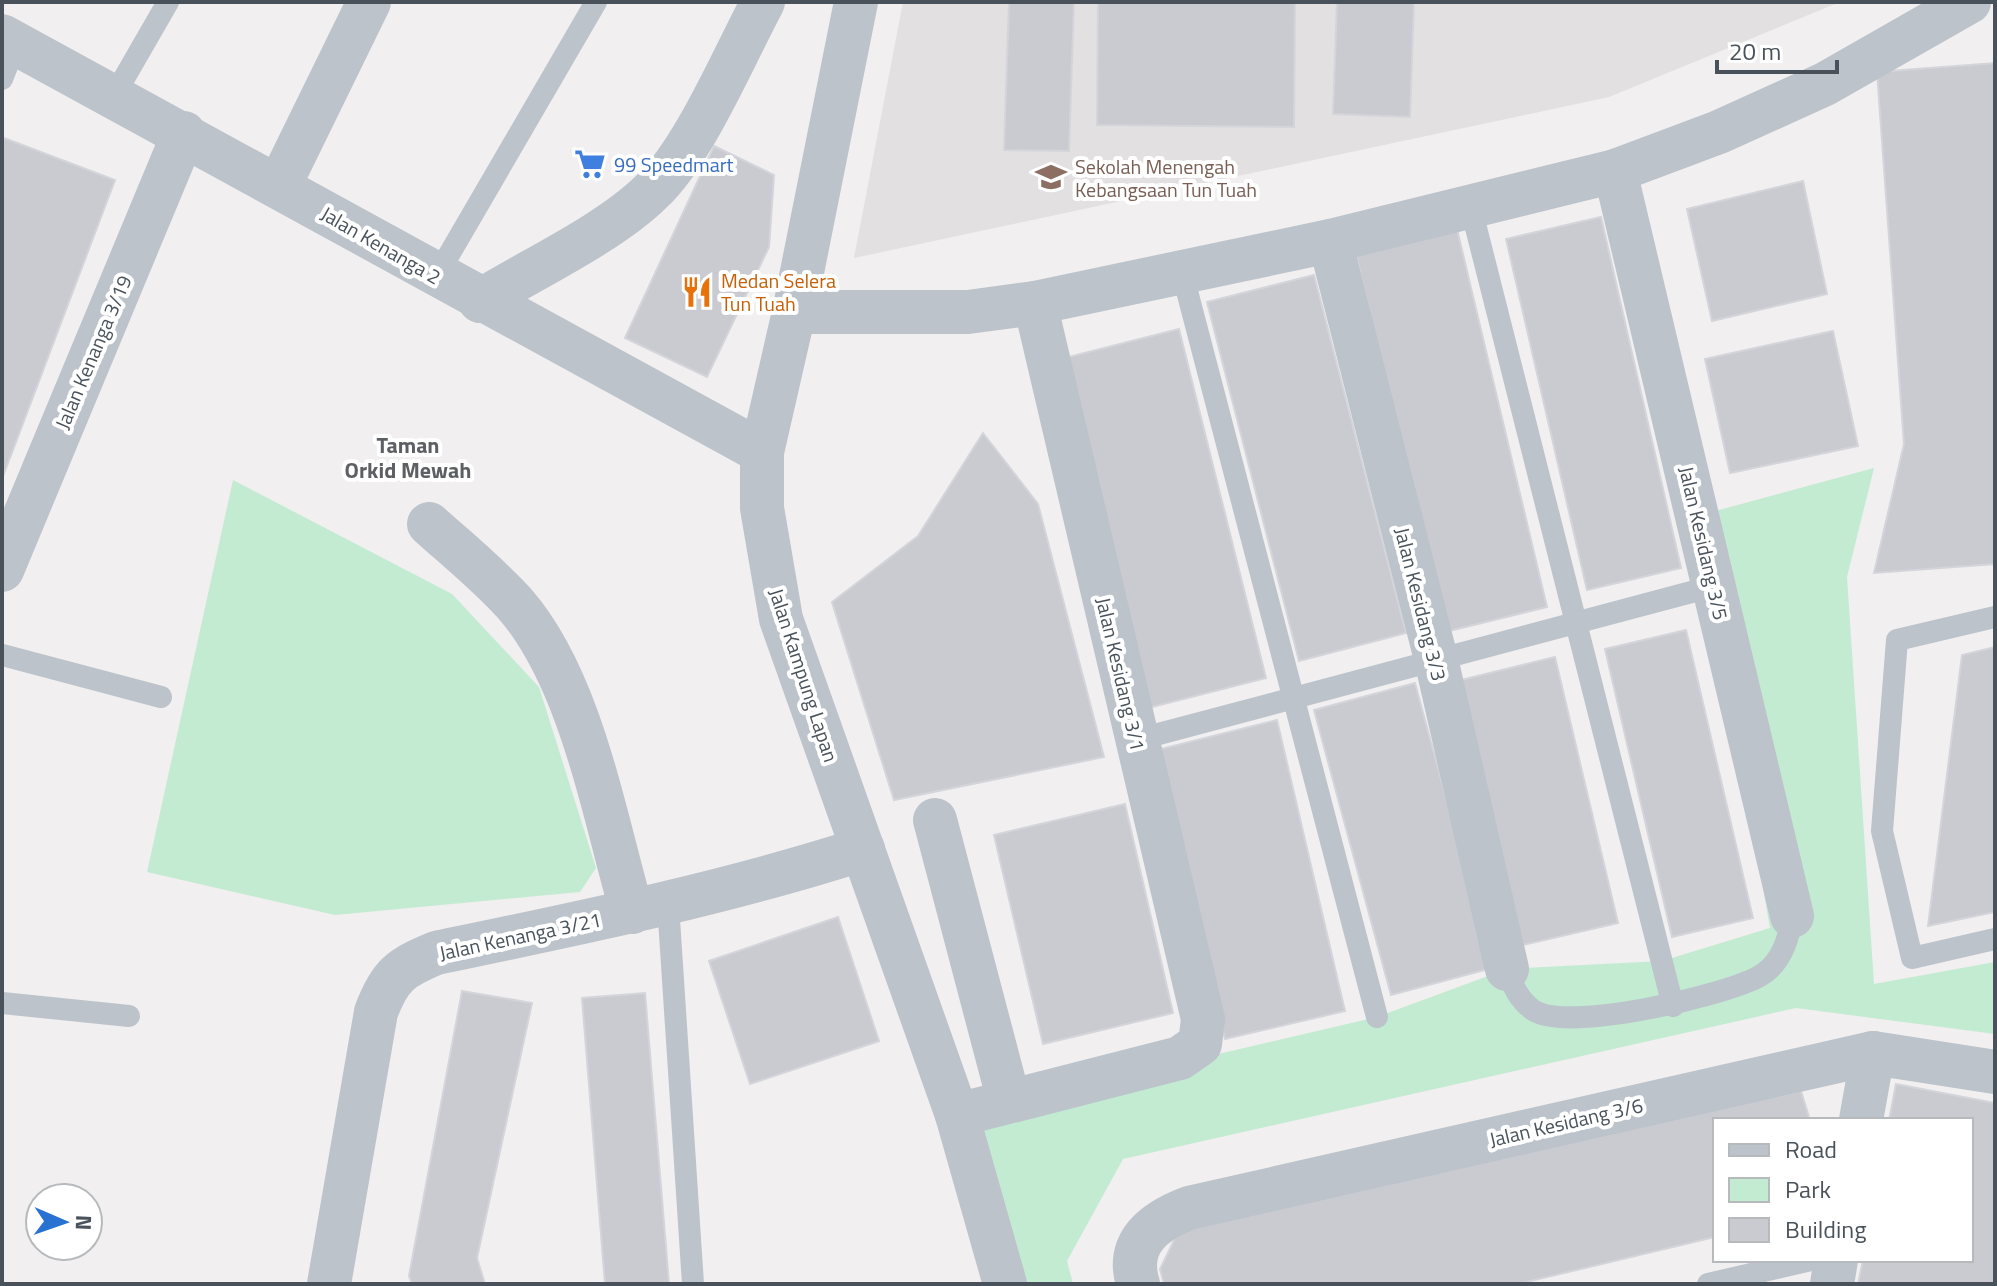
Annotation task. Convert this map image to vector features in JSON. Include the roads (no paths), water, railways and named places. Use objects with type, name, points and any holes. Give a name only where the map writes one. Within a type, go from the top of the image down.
[{"type":"street","points":[[279,186],[369,2]]},
{"type":"street","points":[[480,301],[621,216],[652,192],[679,161],[763,2]]},
{"type":"street","name":"Jalan Kampung Lapan","points":[[856,2],[794,312],[762,452],[762,508],[781,619],[957,1115],[1005,1284]]},
{"type":"street","points":[[794,312],[968,312],[1035,303],[1330,241],[1615,171],[1719,132],[1825,84],[1969,2]]},
{"type":"street","name":"Jalan Kenanga 2","points":[[7,52],[115,94],[436,277],[762,452]]},
{"type":"street","name":"Jalan Kenanga 3/19","points":[[2,570],[184,133]]},
{"type":"street","name":"Jalan Kesidang 3/5","points":[[1615,171],[1792,916]]},
{"type":"street","name":"Jalan Kesidang 3/3","points":[[1330,241],[1436,659],[1507,969]]},
{"type":"street","name":"Jalan Kesidang 3/1","points":[[1009,1101],[1180,1058],[1200,1044],[1203,1019],[1035,303]]},
{"type":"street","points":[[429,524],[516,605],[548,651],[570,698],[650,908]]},
{"type":"street","points":[[935,820],[1009,1101],[957,1115]]},
{"type":"street","name":"Jalan Kenanga 3/21","points":[[329,1284],[376,1012],[386,987],[403,967],[436,953],[650,908],[785,874],[863,849]]},
{"type":"street","points":[[1861,1118],[1873,1053]]},
{"type":"street","name":"Jalan Kesidang 3/6","points":[[1138,1284],[1136,1252],[1144,1232],[1165,1217],[1189,1208],[1873,1053],[1995,1072]]},
{"type":"street","points":[[1832,1284],[1836,1262]]},
{"type":"lane","points":[[115,94],[168,2]]},
{"type":"lane","points":[[436,277],[596,2]]},
{"type":"lane","points":[[1471,208],[1673,1006]]},
{"type":"lane","points":[[1182,272],[1377,1017]]},
{"type":"lane","points":[[1136,740],[1295,695],[1714,586]]},
{"type":"lane","points":[[1995,617],[1897,640],[1882,831],[1912,958],[1995,939]]},
{"type":"lane","points":[[2,655],[161,697]]},
{"type":"lane","points":[[650,908],[693,1284]]},
{"type":"lane","points":[[1507,969],[1516,994],[1534,1012],[1561,1019],[1673,1006],[1759,977],[1778,960],[1789,939],[1792,916]]},
{"type":"lane","points":[[2,1003],[129,1016]]},
{"type":"lane","points":[[1708,1284],[1802,1262]]},
{"type":"place","name":"99 Speedmart","points":[[590,164]]},
{"type":"place","name":"Sekolah Menengah Kebangsaan Tun Tuah","points":[[1051,177]]},
{"type":"place","name":"Medan Selera Tun Tuah","points":[[697,292]]},
{"type":"district","name":"Taman Orkid Mewah","points":[[408,458]]}]
